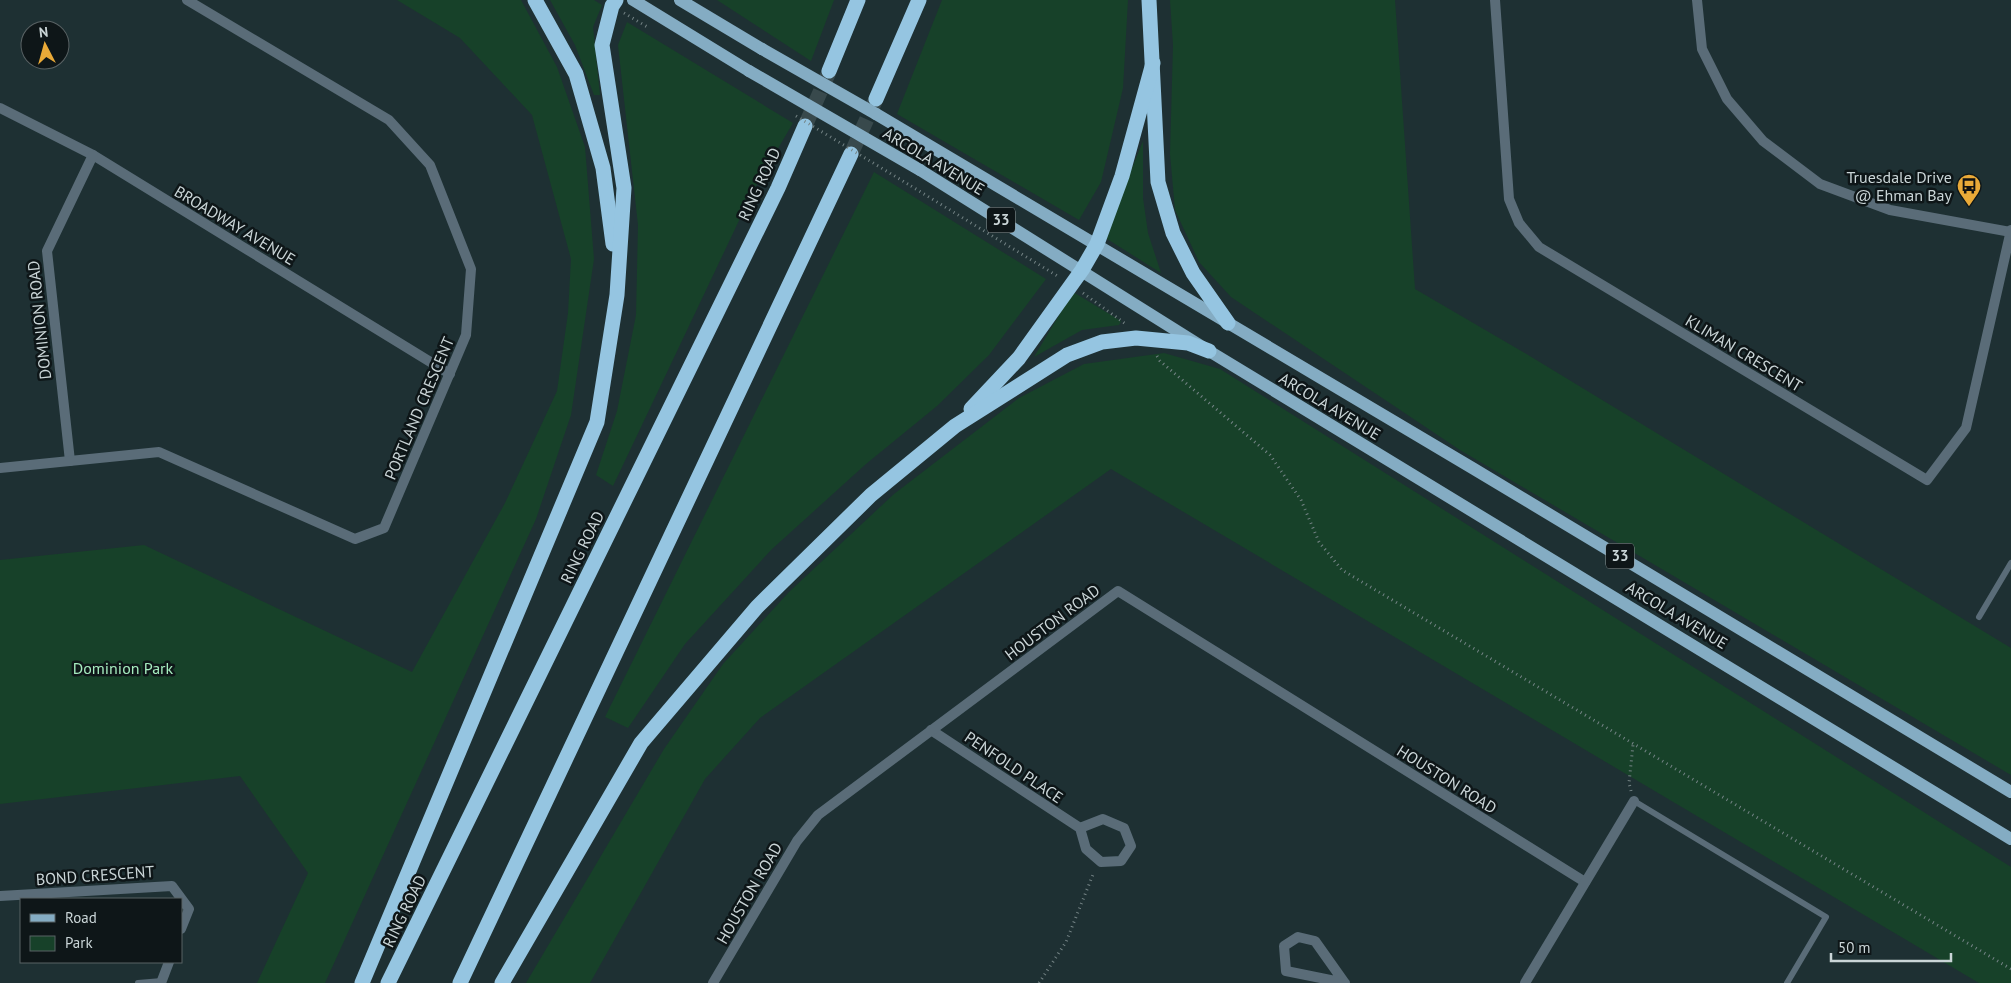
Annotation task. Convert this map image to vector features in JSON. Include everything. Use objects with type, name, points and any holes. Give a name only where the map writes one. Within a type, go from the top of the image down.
[{"type":"highway","points":[[535,0],[576,74],[603,168],[612,234],[617,295]]},
{"type":"highway","points":[[362,983],[597,422],[617,295],[624,188],[602,45],[612,6],[616,0]]},
{"type":"highway","points":[[829,71],[858,0]]},
{"type":"highway","points":[[876,99],[919,0]]},
{"type":"highway","points":[[1149,0],[1158,182],[1173,233],[1193,273],[1228,323]]},
{"type":"highway","points":[[955,426],[1019,358],[1072,285],[1097,244],[1122,176],[1153,63]]},
{"type":"highway","name":"RING ROAD","points":[[388,983],[778,188],[805,126]]},
{"type":"highway","points":[[460,983],[851,154]]},
{"type":"highway","points":[[502,983],[641,743],[756,607],[871,495],[955,426],[1066,355],[1102,342],[1146,338],[1188,343],[1209,351]]},
{"type":"main road","name":"ARCOLA AVENUE","points":[[633,0],[749,71],[920,170],[1209,351],[2011,839]]},
{"type":"main road","name":"ARCOLA AVENUE","points":[[680,0],[762,50],[1097,244],[2011,792]]},
{"type":"street","name":"PORTLAND CRESCENT","points":[[0,468],[159,452],[355,539],[384,528],[466,335],[471,269],[430,165],[389,120],[187,0]]},
{"type":"street","name":"KLIMAN CRESCENT","points":[[1495,0],[1509,199],[1519,223],[1539,247],[1926,480],[1966,428],[2011,231]]},
{"type":"street","points":[[1697,0],[1702,49],[1727,99],[1763,141],[1820,184],[1890,210],[2011,231]]},
{"type":"street","name":"BROADWAY AVENUE","points":[[0,108],[92,155],[450,374]]},
{"type":"street","name":"DOMINION ROAD","points":[[70,461],[47,251],[92,155]]},
{"type":"street","name":"HOUSTON ROAD","points":[[714,983],[797,841],[818,814],[1118,591],[1584,882]]},
{"type":"street","name":"PENFOLD PLACE","points":[[932,730],[1080,828]]},
{"type":"street","points":[[1524,983],[1634,801]]},
{"type":"street","points":[[1103,819],[1124,828],[1132,846],[1121,861],[1101,862],[1086,849],[1080,828],[1103,819]]},
{"type":"street","name":"BOND CRESCENT","points":[[0,896],[172,886],[181,898]]},
{"type":"street","name":"BOND CRESCENT","points":[[182,899],[189,908],[182,926]]},
{"type":"street","points":[[1298,937],[1314,942],[1344,983],[1286,971],[1284,946],[1298,937]]},
{"type":"street","points":[[161,982],[169,963]]},
{"type":"lane","points":[[1979,617],[2011,563]]},
{"type":"lane","points":[[1634,801],[1826,917],[1788,983]]},
{"type":"lane","points":[[138,983],[161,982]]},
{"type":"path","points":[[792,114],[1072,285],[1146,338],[1160,361],[1270,455],[1301,500],[1319,542],[1342,570],[1633,746],[2011,969]]},
{"type":"path","points":[[1633,746],[1629,783],[1634,801]]},
{"type":"path","points":[[1039,983],[1066,942],[1094,870],[1101,862]]},
{"type":"green space","name":"Dominion Park","points":[[397,0],[521,0],[557,67],[585,147],[594,259],[571,415],[536,519],[325,983],[257,983],[308,873],[240,776],[0,804],[0,560],[144,545],[412,672],[505,503],[557,391],[568,313],[571,259],[532,115],[460,38]]},
{"type":"green space","points":[[550,0],[594,0],[602,5],[593,27],[600,95],[594,95],[575,45]]},
{"type":"green space","points":[[717,0],[834,0],[811,61]]},
{"type":"green space","points":[[942,0],[1128,0],[1123,88],[1101,182],[1079,220],[897,114]]},
{"type":"green space","points":[[1170,0],[1395,0],[1415,289],[1523,352],[2011,648],[2011,775],[1460,450],[1231,297],[1199,262],[1175,210],[1170,154],[1173,45]]},
{"type":"green space","points":[[627,22],[793,123],[754,189],[613,486],[596,475],[617,411],[636,315],[638,225],[618,45]]},
{"type":"green space","points":[[1143,141],[1143,198],[1148,233],[1161,273],[1104,237]]},
{"type":"green space","points":[[874,172],[1046,279],[989,355],[937,406],[866,464],[771,550],[685,644],[628,728],[605,717]]},
{"type":"green space","points":[[1073,292],[1121,321],[1119,325],[1082,330],[1034,357]]},
{"type":"green space","points":[[1164,353],[1220,369],[2011,867],[2011,983],[1979,983],[1111,469],[760,718],[705,779],[590,983],[526,983],[664,749],[723,664],[789,592],[894,494],[1019,398],[1084,364]]},
{"type":"tunnel","points":[[805,126],[829,72]]},
{"type":"tunnel","points":[[851,154],[876,99]]},
{"type":"place","name":"Truesdale Drive @ Ehman Bay","points":[[1969,207]]}]
